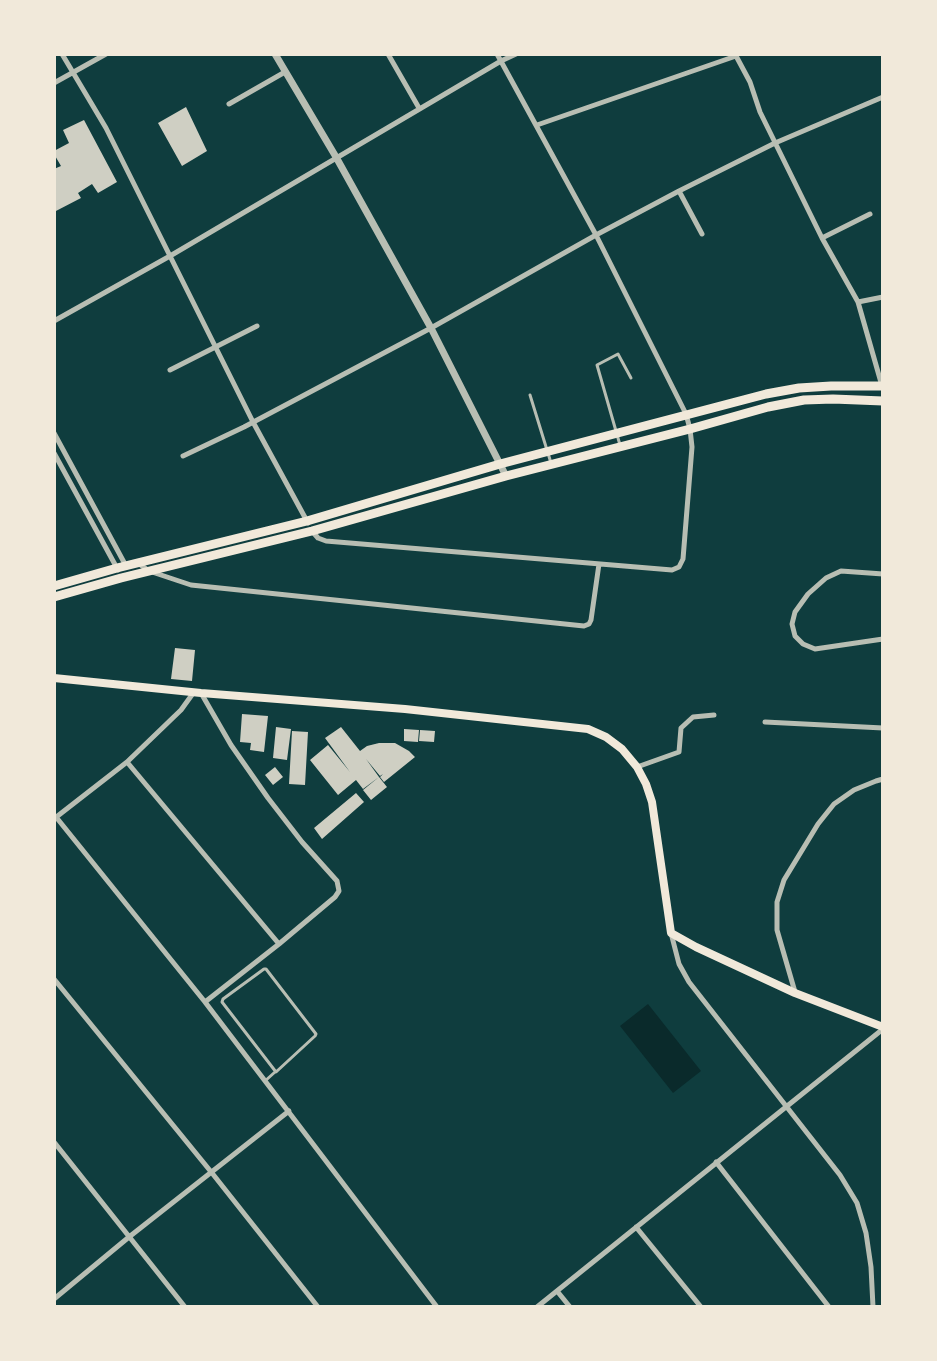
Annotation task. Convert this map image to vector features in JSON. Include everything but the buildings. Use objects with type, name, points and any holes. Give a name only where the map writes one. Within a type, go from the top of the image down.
[{"type":"main road","points":[[54,586],[138,562],[307,520],[500,464],[766,394],[799,388],[831,386],[883,387]]},
{"type":"main road","points":[[54,597],[126,576],[312,531],[768,406],[804,400],[883,401]]},
{"type":"main road","points":[[55,679],[405,709],[588,729],[606,737],[622,749],[637,767],[646,784],[652,802],[670,933],[795,993],[883,1028]]},
{"type":"street","points":[[62,54],[106,128],[253,422],[312,531],[318,538],[326,541],[672,570],[679,567],[683,559],[691,458],[690,429],[686,414],[596,235],[498,54]]},
{"type":"street","points":[[54,83],[106,54]]},
{"type":"street","points":[[275,54],[336,157],[431,328],[506,476]]},
{"type":"street","points":[[388,54],[419,108]]},
{"type":"street","points":[[54,321],[516,54]]},
{"type":"street","points":[[537,125],[736,55],[750,82],[760,112],[775,143],[822,238],[858,302],[883,387]]},
{"type":"street","points":[[229,104],[285,72]]},
{"type":"street","points":[[183,456],[253,422],[431,328],[679,191],[775,143],[883,97]]},
{"type":"street","points":[[679,191],[702,234]]},
{"type":"street","points":[[822,238],[870,214]]},
{"type":"street","points":[[858,302],[883,297]]},
{"type":"street","points":[[170,370],[257,326]]},
{"type":"street","points":[[54,433],[126,576]]},
{"type":"street","points":[[54,453],[126,576]]},
{"type":"street","points":[[138,562],[149,571],[192,585],[585,626],[591,620],[599,564]]},
{"type":"street","points":[[883,574],[841,571],[826,578],[808,594],[795,612],[792,624],[795,636],[803,644],[815,649],[883,639]]},
{"type":"street","points":[[206,1002],[279,944],[335,897],[339,891],[337,881],[302,842],[268,798],[198,693],[127,762],[55,818],[206,1002],[437,1307]]},
{"type":"street","points":[[637,767],[679,752],[681,728],[693,717],[714,715]]},
{"type":"street","points":[[765,722],[883,728]]},
{"type":"street","points":[[127,762],[279,944]]},
{"type":"street","points":[[795,993],[777,930],[777,902],[784,880],[818,824],[834,804],[854,790],[883,779]]},
{"type":"street","points":[[670,933],[679,964],[689,982],[840,1175],[857,1203],[866,1233],[873,1307]]},
{"type":"street","points":[[54,979],[318,1307]]},
{"type":"street","points":[[537,1307],[883,1028]]},
{"type":"street","points":[[54,1299],[289,1111]]},
{"type":"street","points":[[54,1142],[185,1307]]},
{"type":"street","points":[[716,1162],[829,1307]]},
{"type":"street","points":[[636,1227],[701,1307]]},
{"type":"street","points":[[557,1291],[570,1307]]},
{"type":"lane","points":[[621,447],[597,365],[618,354],[631,378]]},
{"type":"lane","points":[[530,394],[552,465]]},
{"type":"lane","points":[[265,1081],[276,1072],[316,1034],[264,969],[222,1002],[276,1072]]},
{"type":"water","points":[[648,1004],[701,1071],[673,1093],[620,1026]]}]
